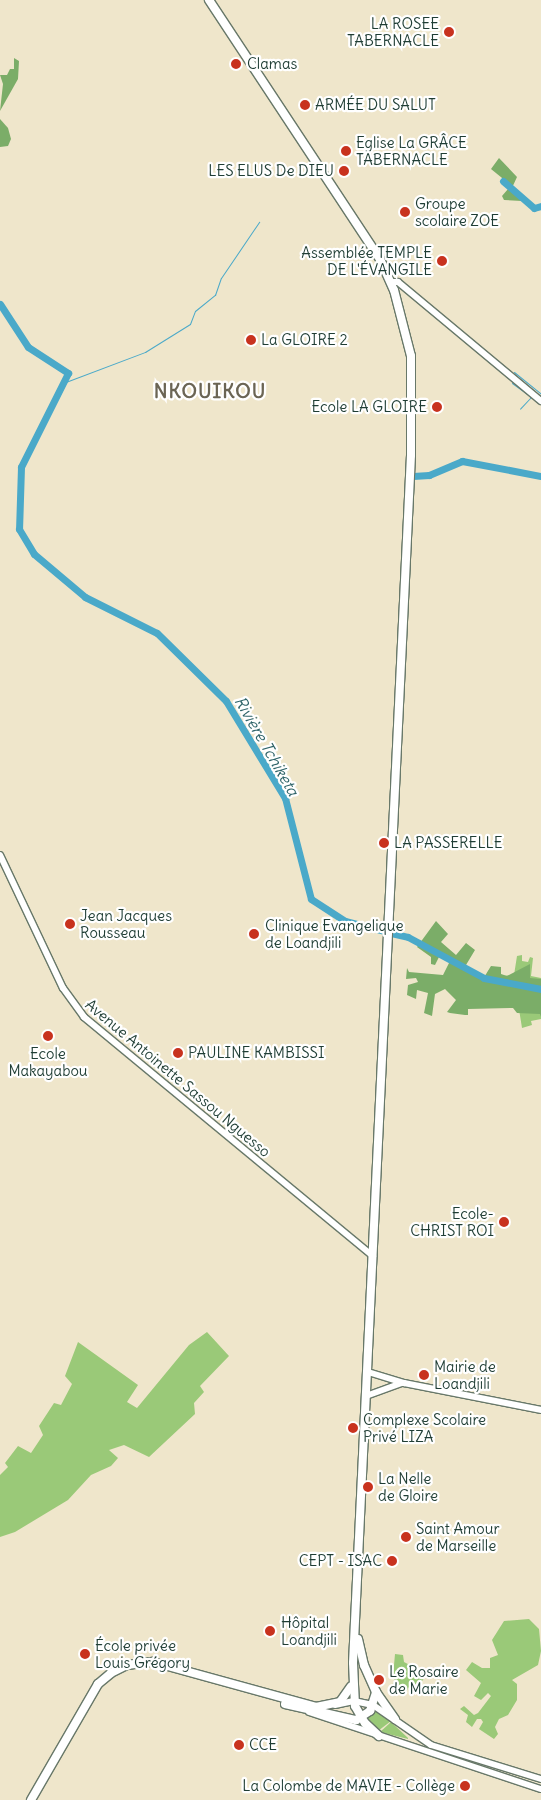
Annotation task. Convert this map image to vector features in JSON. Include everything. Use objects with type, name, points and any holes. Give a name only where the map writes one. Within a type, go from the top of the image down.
[{"type":"highway","points":[[209,0],[377,255],[391,282],[411,356],[412,428],[353,1663],[354,1701],[362,1719],[379,1736]]},
{"type":"highway","points":[[355,1620],[364,1665],[376,1692],[395,1719]]},
{"type":"highway","points":[[353,1663],[358,1660],[364,1665]]},
{"type":"highway","points":[[32,1800],[98,1684],[111,1672],[127,1665],[145,1662],[316,1707],[334,1705],[344,1698],[353,1682]]},
{"type":"highway","points":[[84,1709],[108,1678],[125,1668],[143,1665],[193,1676],[299,1709],[348,1720],[362,1719],[373,1704],[376,1692]]},
{"type":"street","points":[[391,282],[398,282],[541,401]]},
{"type":"street","name":"Avenue Antoinette Sassou Nguesso","points":[[0,855],[63,988],[84,1017],[373,1256]]},
{"type":"street","points":[[368,1372],[404,1383],[541,1410]]},
{"type":"street","points":[[366,1396],[404,1383]]},
{"type":"street","points":[[334,1705],[354,1701],[373,1704],[412,1733],[443,1750],[541,1780]]},
{"type":"street","points":[[299,1709],[541,1789]]},
{"type":"street","points":[[406,1745],[412,1733]]},
{"type":"green space","points":[[14,58],[19,61],[18,79],[0,111],[3,84],[0,75],[7,75],[10,69],[14,69]]},
{"type":"green space","points":[[0,119],[8,128],[11,139],[8,146],[0,147]]},
{"type":"green space","points":[[499,158],[517,177],[511,190],[525,197],[522,201],[504,200],[502,196],[508,189],[507,182],[491,169]]},
{"type":"green space","points":[[436,921],[448,934],[441,942],[456,955],[466,943],[475,950],[463,970],[483,979],[491,966],[501,967],[501,974],[507,976],[530,964],[530,978],[541,979],[541,1017],[540,1014],[517,1013],[513,1008],[468,1009],[468,1015],[450,1013],[447,1012],[456,1000],[445,989],[435,994],[432,1016],[424,1013],[428,993],[417,990],[416,999],[407,995],[408,985],[418,982],[416,978],[406,979],[407,968],[409,972],[443,975],[450,961],[439,957],[435,965],[431,964],[431,957],[417,947]]},
{"type":"green space","points":[[522,955],[522,961],[528,962],[530,957],[533,958],[531,976],[541,978],[541,1019],[531,1021],[532,1025],[522,1028],[518,1003],[487,973],[491,967],[503,976],[514,975],[517,956]]},
{"type":"green space","points":[[207,1332],[229,1356],[200,1386],[204,1392],[194,1403],[195,1414],[149,1457],[124,1445],[109,1450],[118,1458],[111,1466],[91,1475],[68,1500],[15,1532],[0,1537],[0,1475],[8,1467],[5,1463],[18,1446],[31,1453],[43,1435],[39,1426],[54,1403],[61,1405],[72,1384],[65,1376],[78,1342],[138,1385],[127,1402],[137,1408],[189,1345]]},
{"type":"green space","points":[[529,1619],[539,1629],[541,1651],[538,1665],[512,1680],[517,1684],[517,1700],[508,1715],[499,1719],[495,1727],[498,1734],[494,1739],[479,1729],[483,1722],[481,1719],[477,1719],[472,1727],[466,1722],[468,1715],[460,1709],[464,1706],[474,1715],[478,1713],[491,1696],[488,1693],[481,1700],[474,1696],[481,1683],[466,1670],[472,1662],[482,1668],[490,1668],[490,1658],[498,1655],[492,1640],[504,1621]]},
{"type":"green space","points":[[395,1654],[403,1655],[404,1662],[425,1673],[423,1680],[417,1685],[410,1685],[406,1692],[396,1691],[392,1685],[395,1680],[390,1676],[389,1669],[394,1665]]},
{"type":"green space","points":[[374,1708],[391,1721],[378,1731],[365,1719]]},
{"type":"green space","points":[[391,1722],[408,1738],[408,1739],[380,1732]]},
{"type":"waterway","points":[[503,181],[534,208],[541,206]]},
{"type":"waterway","points":[[63,383],[145,352],[190,324],[195,311],[215,295],[221,278],[259,222]]},
{"type":"waterway","name":"Rivière Tchiketa","points":[[0,304],[28,347],[68,373],[21,467],[19,529],[34,554],[85,597],[157,633],[226,701],[285,798],[311,899],[345,921],[384,931]]},
{"type":"waterway","points":[[514,372],[541,394]]},
{"type":"waterway","points":[[512,383],[531,397],[520,409]]},
{"type":"waterway","points":[[413,476],[429,475],[462,461],[541,476]]},
{"type":"waterway","name":"Rivière Tchiketa","points":[[391,933],[408,937],[484,978],[541,989]]},
{"type":"place","name":"LA ROSEE TABERNACLE","points":[[449,32]]},
{"type":"place","name":"Clamas","points":[[236,64]]},
{"type":"place","name":"ARMÉE DU SALUT","points":[[305,105]]},
{"type":"place","name":"Eglise La GRÂCE TABERNACLE","points":[[346,151]]},
{"type":"place","name":"LES ELUS De DIEU","points":[[344,171]]},
{"type":"place","name":"Groupe scolaire ZOE","points":[[405,212]]},
{"type":"place","name":"Assemblée TEMPLE DE L'ÉVANGILE","points":[[442,261]]},
{"type":"place","name":"La GLOIRE 2","points":[[251,340]]},
{"type":"place","name":"Ecole LA GLOIRE","points":[[437,407]]},
{"type":"place","name":"LA PASSERELLE","points":[[384,843]]},
{"type":"place","name":"Jean Jacques Rousseau","points":[[70,924]]},
{"type":"place","name":"Clinique Evangelique de Loandjili","points":[[254,934]]},
{"type":"place","name":"Ecole Makayabou","points":[[48,1036]]},
{"type":"place","name":"PAULINE KAMBISSI","points":[[178,1053]]},
{"type":"place","name":"Ecole- CHRIST ROI","points":[[504,1222]]},
{"type":"place","name":"Mairie de Loandjili","points":[[424,1375]]},
{"type":"place","name":"Complexe Scolaire Privé LIZA","points":[[353,1428]]},
{"type":"place","name":"La Nelle de Gloire","points":[[368,1487]]},
{"type":"place","name":"Saint Amour de Marseille","points":[[406,1537]]},
{"type":"place","name":"CEPT - ISAC","points":[[392,1561]]},
{"type":"place","name":"Hôpital Loandjili","points":[[270,1631]]},
{"type":"place","name":"École privée Louis Grégory","points":[[85,1654]]},
{"type":"place","name":"Le Rosaire de Marie","points":[[379,1680]]},
{"type":"place","name":"CCE","points":[[239,1745]]},
{"type":"place","name":"La Colombe de MAVIE - Collège","points":[[465,1786]]},
{"type":"district","name":"NKOUIKOU","points":[[210,390]]}]
